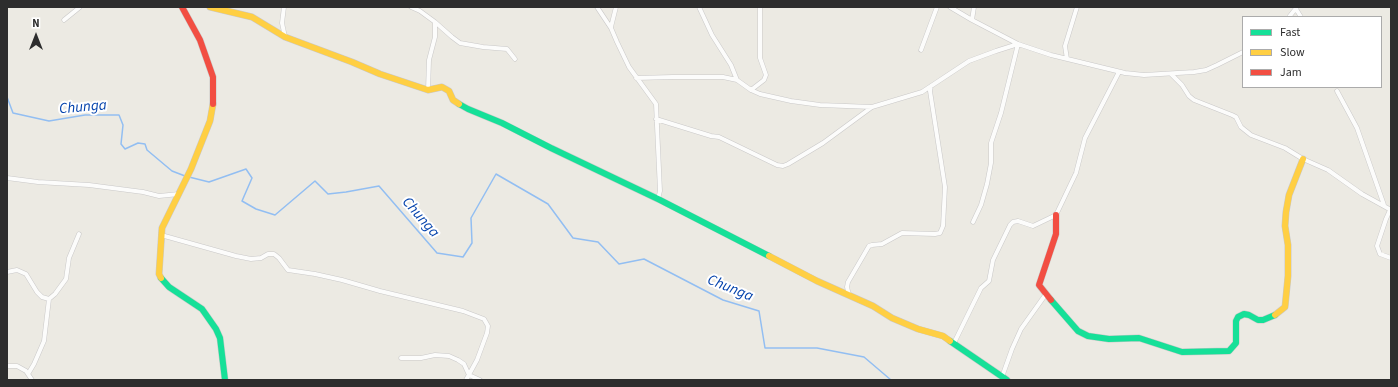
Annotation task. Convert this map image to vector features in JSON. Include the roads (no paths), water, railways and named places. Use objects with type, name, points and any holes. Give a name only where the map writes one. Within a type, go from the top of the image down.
[{"type":"street","points":[[64,20],[80,7]]},
{"type":"street","points":[[182,7],[200,40],[213,77],[213,108],[210,121],[188,174],[162,228],[159,267],[162,280],[168,287],[197,304],[208,315],[220,338],[225,380]]},
{"type":"street","points":[[210,7],[252,17],[285,37],[380,74],[428,90],[442,87],[449,91],[452,100],[468,109],[502,123],[658,199],[892,318],[918,329],[943,336],[1004,378],[1012,349],[1022,329],[1046,294]]},
{"type":"street","points":[[284,7],[282,23],[285,37]]},
{"type":"street","points":[[411,7],[425,14],[460,43],[507,49],[515,59]]},
{"type":"street","points":[[597,7],[611,28],[623,56],[636,78],[656,104],[660,191],[658,199]]},
{"type":"street","points":[[611,28],[616,7]]},
{"type":"street","points":[[699,7],[712,35],[731,65],[737,80]]},
{"type":"street","points":[[751,90],[764,80],[766,76],[760,58],[760,7]]},
{"type":"street","points":[[921,50],[937,7]]},
{"type":"street","points":[[950,7],[1018,44],[1067,59],[1119,72],[1144,75],[1206,70],[1242,53]]},
{"type":"street","points":[[972,20],[974,7]]},
{"type":"street","points":[[1067,59],[1065,46],[1077,7]]},
{"type":"street","points":[[1290,16],[1296,8]]},
{"type":"street","points":[[428,90],[428,60],[435,37],[435,22]]},
{"type":"street","points":[[636,78],[723,77],[737,80],[751,90],[760,94],[791,101],[820,105],[872,107],[922,92],[969,61],[1018,44]]},
{"type":"street","points":[[972,222],[981,205],[987,184],[991,163],[991,143],[1018,44]]},
{"type":"street","points":[[1119,72],[1086,138],[1076,173],[1056,215],[1056,234],[1039,285],[1059,312],[1084,335],[1108,339],[1139,338],[1187,353],[1229,351],[1236,343],[1236,321],[1238,316],[1244,314],[1258,320],[1263,320],[1275,315],[1284,307],[1288,276],[1286,212],[1289,195],[1303,159]]},
{"type":"street","points":[[1171,74],[1194,100],[1236,117],[1241,127],[1251,135],[1285,148],[1303,159],[1328,170],[1362,194],[1391,210],[1386,218],[1377,246],[1380,254],[1391,258]]},
{"type":"street","points":[[848,295],[848,282],[870,246],[882,244],[902,233],[940,233],[943,226],[945,187],[930,91],[931,86]]},
{"type":"street","points":[[1337,91],[1357,128],[1385,206]]},
{"type":"street","points":[[656,119],[711,136],[719,137],[777,165],[783,166],[823,143],[872,107]]},
{"type":"street","points":[[7,178],[38,182],[89,185],[143,192],[159,196],[179,194]]},
{"type":"street","points":[[954,344],[980,288],[989,281],[994,260],[1013,222],[1018,221],[1033,226],[1056,215]]},
{"type":"street","points":[[28,374],[44,341],[49,299],[56,294],[66,279],[69,258],[79,234]]},
{"type":"street","points":[[161,235],[236,256],[261,258],[268,254],[274,254],[288,270],[342,280],[380,291],[463,311],[484,319],[488,326],[488,333],[477,360],[466,380]]},
{"type":"street","points":[[7,272],[17,270],[26,274],[37,292],[42,297],[49,299]]},
{"type":"street","points":[[401,358],[421,358],[435,355],[449,356],[464,364],[468,375],[480,380]]},
{"type":"street","points":[[7,366],[17,366],[26,371],[32,380]]},
{"type":"waterway","name":"Chunga","points":[[7,97],[13,113],[49,121],[85,115],[119,115],[123,125],[121,144],[125,149],[138,143],[145,144],[147,150],[172,171],[185,176]]},
{"type":"waterway","name":"Chunga","points":[[189,177],[209,182],[246,169],[252,178],[242,201],[256,209],[275,215],[315,181],[328,194],[379,186],[437,253],[463,257],[472,243],[471,218],[496,174],[548,204],[573,238],[598,242],[619,264],[644,259],[723,300],[759,311],[765,348],[817,348],[864,357],[891,380]]}]
